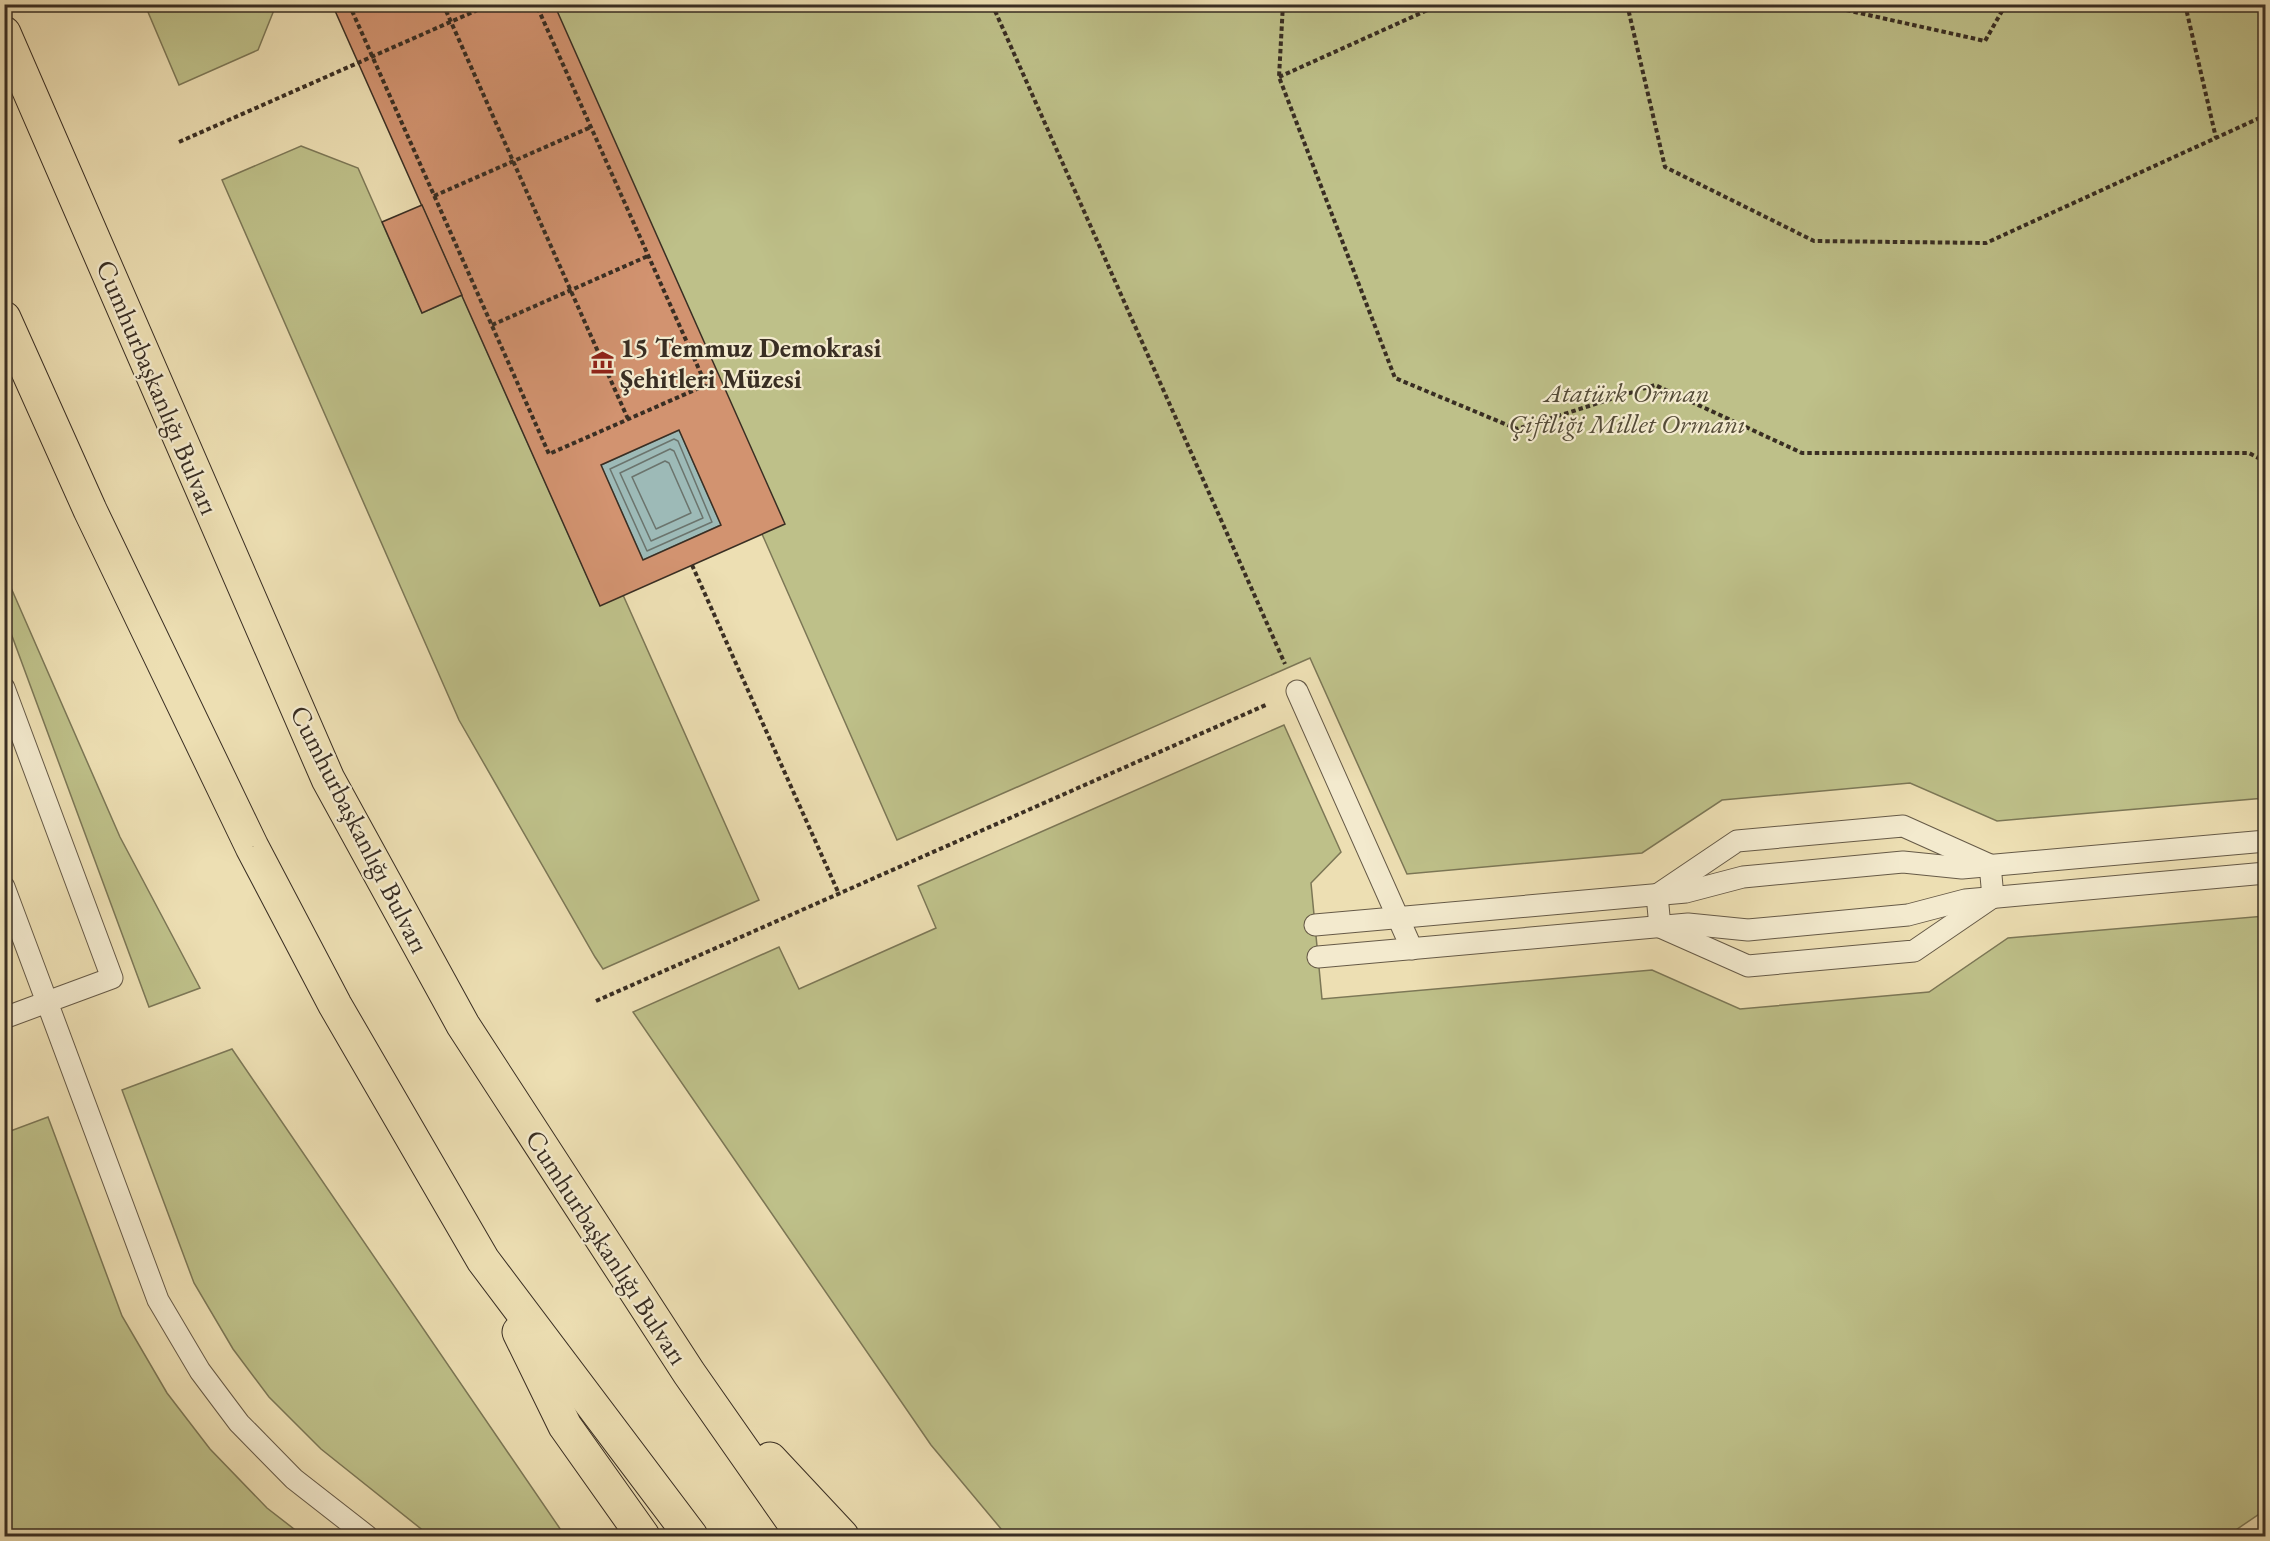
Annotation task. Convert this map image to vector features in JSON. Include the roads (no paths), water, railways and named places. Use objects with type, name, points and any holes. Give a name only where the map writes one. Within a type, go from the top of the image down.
[{"type":"main road","name":"Cumhurbaşkanlığı Bulvarı","points":[[4,33],[328,779],[463,1025],[689,1373],[803,1536]]},
{"type":"main road","points":[[4,318],[90,510],[252,847],[335,1005],[483,1260],[565,1426],[643,1536]]},
{"type":"main road","points":[[483,1260],[691,1536]]},
{"type":"main road","points":[[689,1373],[842,1536]]},
{"type":"lane","points":[[4,688],[112,978],[4,1018]]},
{"type":"lane","points":[[1297,692],[1412,949]]},
{"type":"lane","points":[[1657,895],[1737,841],[1868,829],[1903,826],[1990,865]]},
{"type":"lane","points":[[1315,925],[1686,892],[1743,877],[1777,873],[1903,862],[1962,868],[2265,841]]},
{"type":"lane","points":[[1990,865],[1993,897]]},
{"type":"lane","points":[[1318,957],[1688,924],[1748,930],[1862,920],[1908,915],[1965,900],[2265,873]]},
{"type":"lane","points":[[4,887],[158,1300],[200,1371],[239,1423],[294,1479],[367,1536]]},
{"type":"lane","points":[[1657,895],[1660,927]]},
{"type":"lane","points":[[1660,927],[1748,966],[1795,962],[1914,951],[1993,897]]},
{"type":"water","points":[[679,430],[721,525],[643,560],[601,465]]},
{"type":"place","name":"15 Temmuz Demokrasi Şehitleri Müzesi","points":[[602,363]]},
{"type":"park label","name":"Atatürk Orman Çiftliği Millet Ormanı","points":[[1627,408]]}]
